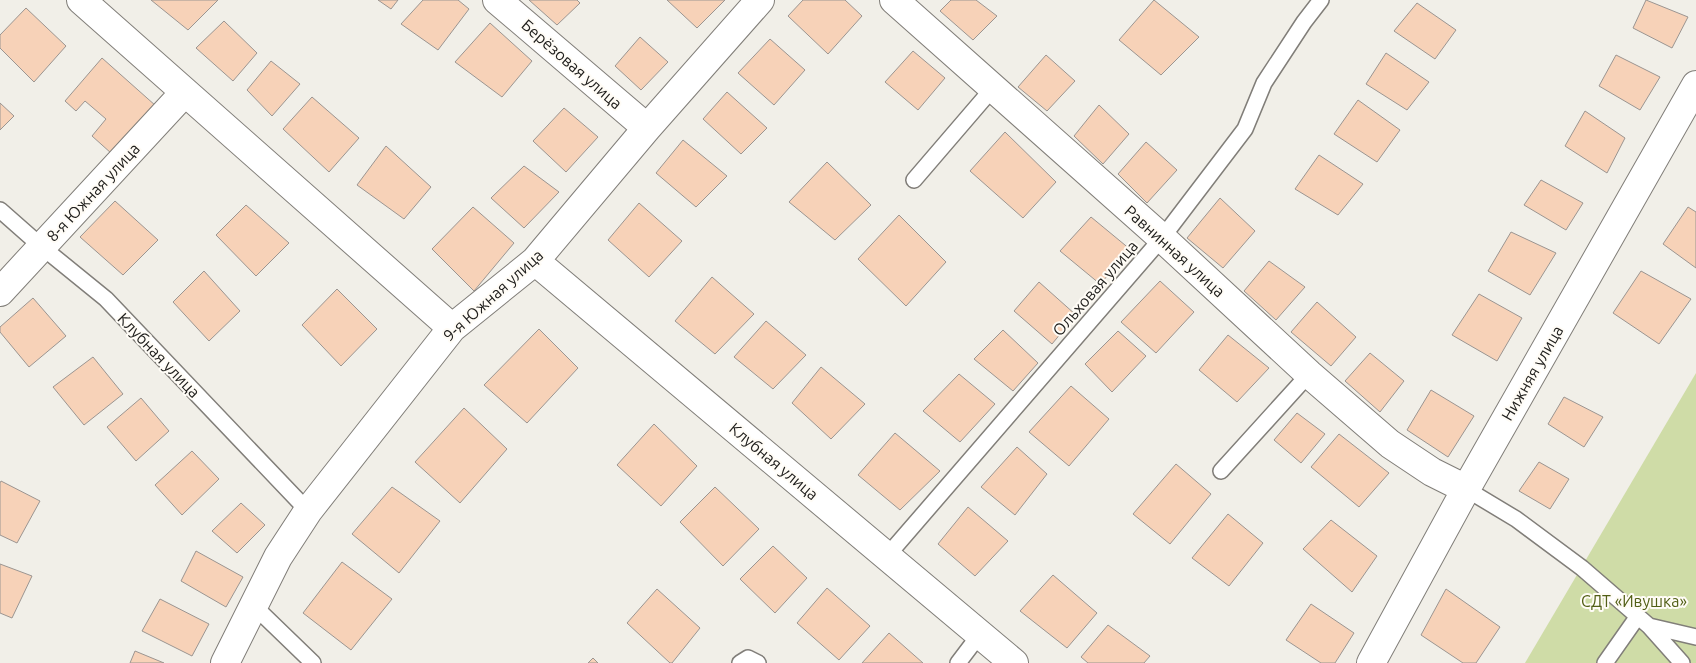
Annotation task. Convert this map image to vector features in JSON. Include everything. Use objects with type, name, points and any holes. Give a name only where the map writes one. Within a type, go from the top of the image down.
[{"type":"street","points":[[82,0],[452,328]]},
{"type":"street","name":"Берёзовая улица","points":[[497,0],[646,128]]},
{"type":"street","name":"9-я Южная улица","points":[[225,663],[278,556],[308,512],[452,328],[535,261],[646,128],[760,0]]},
{"type":"street","name":"Равнинная улица","points":[[894,0],[1162,238],[1309,374],[1390,444],[1432,472],[1466,489]]},
{"type":"street","name":"Нижняя улица","points":[[1371,663],[1466,489],[1696,84]]},
{"type":"street","name":"8-я Южная улица","points":[[0,292],[185,92]]},
{"type":"street","name":"Клубная улица","points":[[535,261],[1014,663]]},
{"type":"lane","name":"Ольховая улица","points":[[887,556],[1162,238],[1245,129],[1264,83],[1304,22],[1321,0]]},
{"type":"lane","points":[[914,180],[993,88]]},
{"type":"lane","name":"Клубная улица","points":[[0,210],[106,299],[308,512]]},
{"type":"lane","points":[[1221,470],[1309,374]]},
{"type":"lane","points":[[1466,489],[1516,519],[1582,568],[1644,621],[1682,663]]},
{"type":"lane","points":[[253,605],[313,663]]},
{"type":"lane","points":[[1644,621],[1696,637]]},
{"type":"lane","points":[[1605,663],[1644,621]]},
{"type":"lane","points":[[958,663],[980,634]]},
{"type":"lane","points":[[740,663],[748,658],[758,663]]},
{"type":"green space","name":"СДТ «Ивушка»","points":[[1696,373],[1696,663],[1525,663]]},
{"type":"building","points":[[151,0],[218,0],[188,30]]},
{"type":"building","points":[[378,0],[398,0],[391,9]]},
{"type":"building","points":[[423,0],[458,0],[469,9],[438,50],[401,24]]},
{"type":"building","points":[[529,0],[577,0],[580,3],[557,25]]},
{"type":"building","points":[[667,0],[725,0],[697,28]]},
{"type":"building","points":[[803,0],[845,0],[862,16],[828,54],[788,16]]},
{"type":"building","points":[[951,0],[976,0],[997,16],[973,40],[940,11]]},
{"type":"building","points":[[1154,0],[1199,37],[1161,75],[1119,40]]},
{"type":"building","points":[[1646,0],[1688,17],[1672,48],[1633,28]]},
{"type":"building","points":[[1417,3],[1456,30],[1435,59],[1394,31]]},
{"type":"building","points":[[26,8],[66,46],[34,82],[0,48],[0,35]]},
{"type":"building","points":[[224,21],[257,53],[233,81],[196,48]]},
{"type":"building","points":[[490,23],[532,61],[502,97],[455,62]]},
{"type":"building","points":[[640,37],[668,62],[641,90],[615,66]]},
{"type":"building","points":[[770,39],[805,70],[774,105],[738,73]]},
{"type":"building","points":[[913,51],[945,78],[918,110],[885,82]]},
{"type":"building","points":[[1386,53],[1429,82],[1407,110],[1366,84]]},
{"type":"building","points":[[1046,55],[1075,81],[1047,111],[1018,87]]},
{"type":"building","points":[[1616,55],[1660,77],[1640,110],[1599,86]]},
{"type":"building","points":[[102,58],[156,106],[121,162],[92,136],[106,119],[85,101],[76,111],[65,101]]},
{"type":"building","points":[[271,61],[300,84],[272,116],[247,90]]},
{"type":"building","points":[[727,92],[767,128],[741,154],[703,119]]},
{"type":"building","points":[[312,97],[359,138],[329,172],[283,129]]},
{"type":"building","points":[[1358,100],[1400,130],[1377,162],[1334,134]]},
{"type":"building","points":[[0,103],[14,116],[0,130]]},
{"type":"building","points":[[1099,105],[1129,134],[1103,164],[1074,136]]},
{"type":"building","points":[[564,108],[598,137],[566,172],[533,141]]},
{"type":"building","points":[[1585,111],[1625,138],[1607,173],[1565,146]]},
{"type":"building","points":[[1005,132],[1056,182],[1023,218],[970,171]]},
{"type":"building","points":[[683,140],[727,176],[696,207],[656,173]]},
{"type":"building","points":[[1146,142],[1177,170],[1147,203],[1118,174]]},
{"type":"building","points":[[386,146],[431,187],[404,219],[357,185]]},
{"type":"building","points":[[1319,155],[1363,184],[1338,215],[1295,189]]},
{"type":"building","points":[[827,162],[871,205],[835,240],[789,202]]},
{"type":"building","points":[[524,166],[559,192],[524,228],[491,198]]},
{"type":"building","points":[[1541,180],[1583,203],[1566,230],[1524,205]]},
{"type":"building","points":[[1220,198],[1255,231],[1223,268],[1187,238]]},
{"type":"building","points":[[115,201],[158,240],[123,275],[80,237]]},
{"type":"building","points":[[639,203],[682,241],[649,277],[608,240]]},
{"type":"building","points":[[246,205],[289,243],[256,276],[216,235]]},
{"type":"building","points":[[473,207],[514,243],[474,291],[432,249]]},
{"type":"building","points":[[1688,207],[1696,212],[1696,268],[1663,244]]},
{"type":"building","points":[[899,215],[946,262],[906,306],[858,259]]},
{"type":"building","points":[[1091,217],[1131,250],[1100,284],[1060,251]]},
{"type":"building","points":[[1511,232],[1556,253],[1530,295],[1488,271]]},
{"type":"building","points":[[1269,261],[1305,287],[1276,320],[1244,291]]},
{"type":"building","points":[[204,271],[240,311],[209,341],[173,302]]},
{"type":"building","points":[[1641,271],[1691,299],[1659,344],[1613,313]]},
{"type":"building","points":[[712,277],[754,314],[715,354],[675,321]]},
{"type":"building","points":[[1160,281],[1194,312],[1156,353],[1121,322]]},
{"type":"building","points":[[1039,282],[1076,315],[1052,344],[1014,311]]},
{"type":"building","points":[[337,289],[377,329],[341,366],[302,325]]},
{"type":"building","points":[[1479,294],[1522,318],[1497,361],[1452,335]]},
{"type":"building","points":[[33,298],[66,336],[29,367],[0,332],[0,327]]},
{"type":"building","points":[[1317,302],[1356,337],[1331,366],[1291,332]]},
{"type":"building","points":[[766,321],[806,355],[773,389],[734,357]]},
{"type":"building","points":[[539,329],[578,368],[527,423],[484,385]]},
{"type":"building","points":[[1003,330],[1038,363],[1013,391],[974,359]]},
{"type":"building","points":[[1118,331],[1146,356],[1112,392],[1085,364]]},
{"type":"building","points":[[1228,335],[1269,368],[1237,402],[1199,370]]},
{"type":"building","points":[[1370,353],[1404,381],[1380,412],[1345,381]]},
{"type":"building","points":[[93,357],[123,394],[84,425],[53,387]]},
{"type":"building","points":[[821,367],[865,404],[831,439],[792,403]]},
{"type":"building","points":[[959,374],[995,404],[960,442],[923,411]]},
{"type":"building","points":[[1071,386],[1109,419],[1069,466],[1029,432]]},
{"type":"building","points":[[1431,390],[1474,416],[1448,457],[1407,430]]},
{"type":"building","points":[[1564,397],[1603,417],[1584,447],[1548,424]]},
{"type":"building","points":[[141,398],[169,431],[136,461],[107,427]]},
{"type":"building","points":[[464,408],[507,449],[460,503],[415,462]]},
{"type":"building","points":[[1297,413],[1325,434],[1301,463],[1274,440]]},
{"type":"building","points":[[654,424],[697,466],[661,506],[617,465]]},
{"type":"building","points":[[895,433],[940,471],[900,510],[858,475]]},
{"type":"building","points":[[1339,434],[1389,473],[1359,507],[1311,467]]},
{"type":"building","points":[[1017,447],[1047,474],[1015,515],[981,487]]},
{"type":"building","points":[[192,451],[219,479],[182,515],[155,485]]},
{"type":"building","points":[[1539,462],[1569,479],[1550,509],[1519,491]]},
{"type":"building","points":[[1176,464],[1211,494],[1170,544],[1133,514]]},
{"type":"building","points":[[1,481],[40,501],[17,543],[0,535]]},
{"type":"building","points":[[392,487],[440,521],[399,573],[352,534]]},
{"type":"building","points":[[715,487],[759,529],[723,566],[680,522]]},
{"type":"building","points":[[241,503],[265,525],[237,553],[212,531]]},
{"type":"building","points":[[968,507],[1008,541],[975,576],[938,544]]},
{"type":"building","points":[[1228,514],[1263,543],[1229,586],[1192,558]]},
{"type":"building","points":[[1331,520],[1377,556],[1352,592],[1303,549]]},
{"type":"building","points":[[773,546],[807,578],[775,613],[740,579]]},
{"type":"building","points":[[196,551],[243,577],[226,607],[181,581]]},
{"type":"building","points":[[342,562],[392,599],[351,650],[303,613]]},
{"type":"building","points":[[0,564],[32,576],[12,618],[0,613]]},
{"type":"building","points":[[1053,575],[1097,613],[1067,648],[1020,611]]},
{"type":"building","points":[[827,588],[870,626],[839,660],[797,623]]},
{"type":"building","points":[[657,589],[700,628],[672,663],[627,623]]},
{"type":"building","points":[[1446,589],[1500,627],[1476,663],[1463,663],[1421,635]]},
{"type":"building","points":[[160,599],[209,624],[192,656],[142,631]]},
{"type":"building","points":[[1311,604],[1354,633],[1335,663],[1321,663],[1286,640]]},
{"type":"building","points":[[1108,625],[1150,656],[1144,663],[1088,663],[1081,657]]},
{"type":"building","points":[[889,633],[923,663],[862,663]]},
{"type":"building","points":[[135,651],[164,663],[130,663]]},
{"type":"building","points":[[593,658],[598,663],[588,663]]}]
